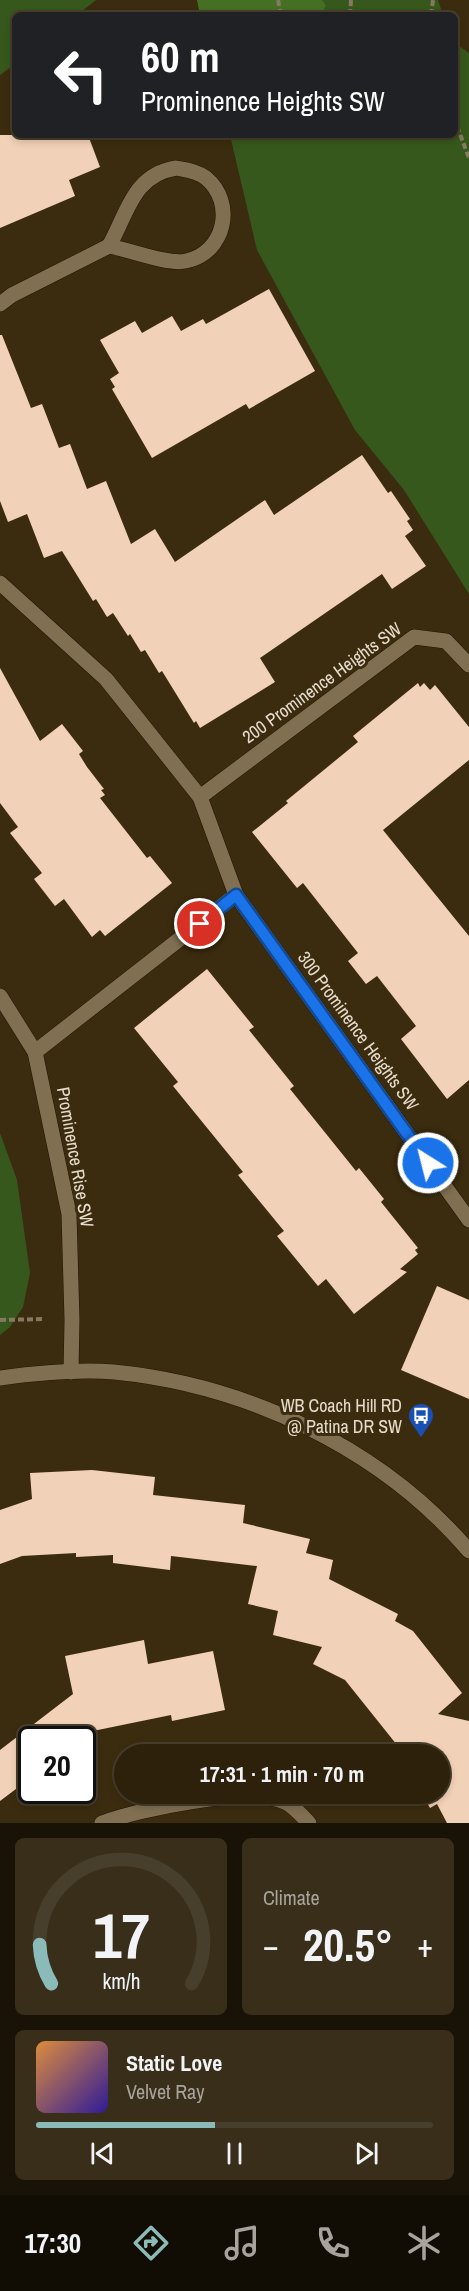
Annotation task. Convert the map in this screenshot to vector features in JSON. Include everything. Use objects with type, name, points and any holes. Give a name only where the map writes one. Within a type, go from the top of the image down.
[{"type":"street","points":[[0,304],[12,295],[110,246],[137,190],[147,178],[160,171],[176,168],[191,170],[205,177],[216,188],[222,202],[224,217],[221,232],[213,247],[200,256],[186,262],[170,262],[110,246]]},
{"type":"street","name":"300 Prominence Heights SW","points":[[0,584],[106,679],[200,797],[236,895],[469,1220]]},
{"type":"street","name":"200 Prominence Heights SW","points":[[200,797],[414,636],[446,640],[469,665]]},
{"type":"street","points":[[35,1052],[236,895]]},
{"type":"street","name":"Prominence Rise SW","points":[[0,996],[35,1052],[69,1214],[71,1372]]},
{"type":"street","points":[[0,1378],[34,1373],[113,1372],[198,1387],[273,1410],[356,1453],[441,1521],[469,1551]]},
{"type":"street","points":[[102,1823],[182,1802],[266,1797],[290,1804],[309,1823]]},
{"type":"path","points":[[458,129],[469,158]]},
{"type":"path","points":[[0,1320],[72,1320]]},
{"type":"green space","points":[[0,0],[96,0],[81,12],[12,12],[12,66],[0,75]]},
{"type":"green space","points":[[197,0],[322,0],[326,5],[323,12],[199,12]]},
{"type":"green space","points":[[322,0],[438,0],[442,12],[323,12],[326,5]]},
{"type":"green space","points":[[458,45],[469,53],[469,594],[404,490],[355,430],[257,250],[231,138],[458,138]]},
{"type":"green space","points":[[0,1133],[17,1180],[30,1273],[23,1307],[10,1327],[0,1335]]},
{"type":"building","points":[[0,135],[12,135],[12,138],[89,138],[100,167],[69,180],[75,196],[0,228]]},
{"type":"building","points":[[269,289],[315,371],[249,409],[246,404],[152,458],[112,389],[115,387],[110,379],[119,373],[100,340],[135,321],[142,333],[172,316],[181,331],[203,319],[206,324]]},
{"type":"building","points":[[0,335],[2,335],[31,408],[42,404],[59,448],[70,444],[87,489],[106,481],[131,544],[155,529],[175,562],[265,500],[274,515],[362,455],[388,493],[391,491],[410,519],[407,521],[413,530],[405,536],[426,566],[392,589],[382,574],[260,658],[275,682],[200,728],[196,721],[194,723],[162,671],[159,673],[145,650],[141,652],[113,613],[107,617],[96,599],[93,601],[62,551],[44,558],[27,514],[8,522],[0,501]]},
{"type":"building","points":[[0,668],[40,741],[62,724],[83,751],[79,754],[104,789],[101,790],[105,795],[100,798],[147,858],[150,856],[172,883],[105,936],[100,930],[92,937],[64,899],[55,906],[34,879],[42,873],[10,833],[18,827],[0,803]]},
{"type":"building","points":[[418,683],[420,687],[424,683],[430,690],[435,685],[469,727],[469,760],[383,830],[469,936],[469,1080],[447,1099],[401,1039],[416,1026],[377,976],[366,984],[348,961],[358,953],[303,883],[297,888],[252,832],[358,742],[353,736]]},
{"type":"building","points":[[207,969],[254,1027],[249,1030],[294,1086],[290,1089],[356,1171],[359,1168],[384,1199],[381,1202],[418,1248],[415,1250],[418,1254],[400,1269],[407,1272],[354,1314],[326,1279],[318,1286],[277,1236],[284,1231],[238,1175],[243,1172],[173,1086],[178,1082],[134,1028]]},
{"type":"building","points":[[437,1286],[469,1300],[469,1399],[401,1370]]},
{"type":"building","points":[[92,1470],[155,1477],[153,1495],[245,1505],[243,1523],[310,1539],[306,1553],[333,1560],[329,1579],[398,1614],[395,1621],[413,1631],[462,1693],[438,1714],[469,1721],[469,1823],[447,1823],[437,1804],[450,1804],[450,1744],[396,1744],[345,1680],[313,1664],[322,1647],[273,1635],[278,1611],[248,1604],[257,1566],[171,1556],[170,1570],[113,1563],[113,1555],[76,1557],[76,1553],[22,1556],[0,1564],[0,1510],[32,1499],[30,1473]]},
{"type":"building","points":[[144,1640],[148,1664],[213,1651],[225,1710],[172,1721],[171,1715],[96,1730],[96,1726],[31,1726],[73,1694],[65,1656]]},
{"type":"building","points":[[18,1736],[18,1788],[0,1801],[0,1750]]},
{"type":"place","name":"WB Coach Hill RD @ Patina DR SW","points":[[421,1439]]},
{"type":"route","points":[[200,924],[236,895],[428,1163]]}]
